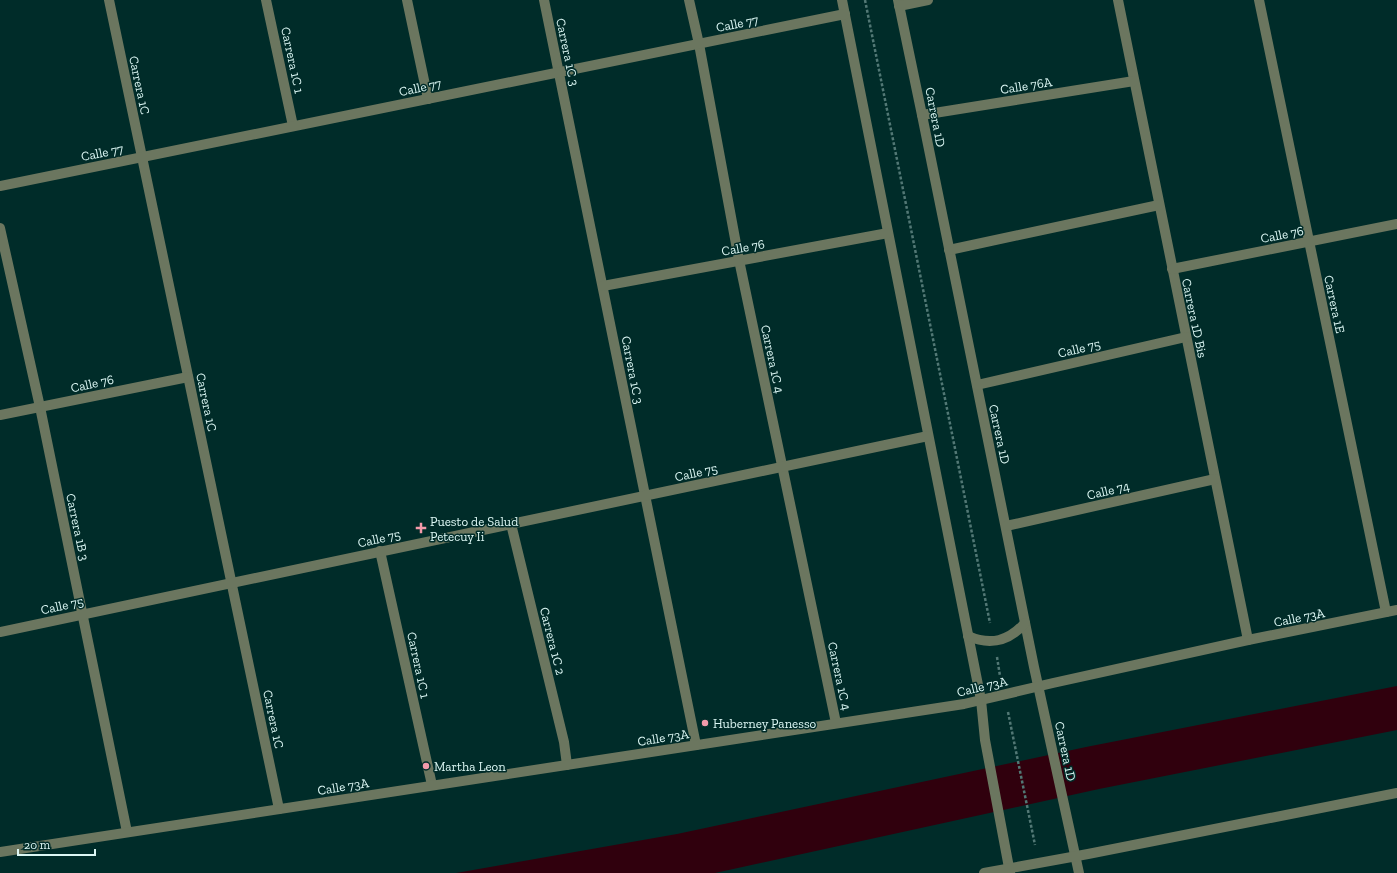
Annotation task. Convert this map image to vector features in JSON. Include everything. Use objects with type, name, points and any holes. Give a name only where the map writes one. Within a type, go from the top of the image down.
[{"type":"street","name":"Carrera 1C","points":[[109,0],[279,809]]},
{"type":"street","name":"Carrera 1C 1","points":[[266,0],[294,126]]},
{"type":"street","points":[[407,0],[428,99]]},
{"type":"street","name":"Carrera 1C 3","points":[[544,0],[696,745]]},
{"type":"street","name":"Carrera 1C 4","points":[[689,0],[740,260],[836,723]]},
{"type":"street","points":[[842,0],[981,700],[985,740],[1010,871]]},
{"type":"street","points":[[899,3],[928,0]]},
{"type":"street","name":"Carrera 1D Bis","points":[[1118,0],[1248,640]]},
{"type":"street","name":"Carrera 1E","points":[[1259,0],[1386,612]]},
{"type":"street","name":"Carrera 1D","points":[[899,3],[1038,686],[1079,873]]},
{"type":"street","name":"Calle 77","points":[[0,186],[845,14]]},
{"type":"street","name":"Calle 76A","points":[[922,115],[1134,80]]},
{"type":"street","points":[[949,250],[1159,205]]},
{"type":"street","name":"Calle 76","points":[[1172,269],[1397,224]]},
{"type":"street","name":"Carrera 1B 3","points":[[0,228],[40,407],[127,832]]},
{"type":"street","name":"Calle 76","points":[[603,286],[888,233]]},
{"type":"street","name":"Calle 75","points":[[977,386],[1186,337]]},
{"type":"street","name":"Calle 76","points":[[0,416],[188,377]]},
{"type":"street","name":"Calle 75","points":[[0,632],[928,436]]},
{"type":"street","name":"Calle 74","points":[[1006,526],[1215,479]]},
{"type":"street","name":"Carrera 1C 2","points":[[511,524],[564,742],[567,765]]},
{"type":"street","name":"Carrera 1C 1","points":[[380,551],[432,785]]},
{"type":"street","name":"Calle 73A","points":[[0,852],[964,704],[1038,686],[1248,640],[1397,610]]},
{"type":"street","points":[[968,636],[980,641],[994,641],[1011,635],[1019,630],[1025,623]]},
{"type":"street","points":[[984,873],[1010,871],[1397,793]]},
{"type":"path","points":[[865,0],[1039,864]]},
{"type":"shaded area","points":[[1397,686],[1397,730],[1099,789],[715,873],[456,873],[677,834],[1086,747]]},
{"type":"place","name":"Puesto de Salud Petecuy Ii","points":[[421,528]]},
{"type":"place","name":"Huberney Panesso","points":[[705,723]]},
{"type":"place","name":"Martha Leon","points":[[426,766]]}]
